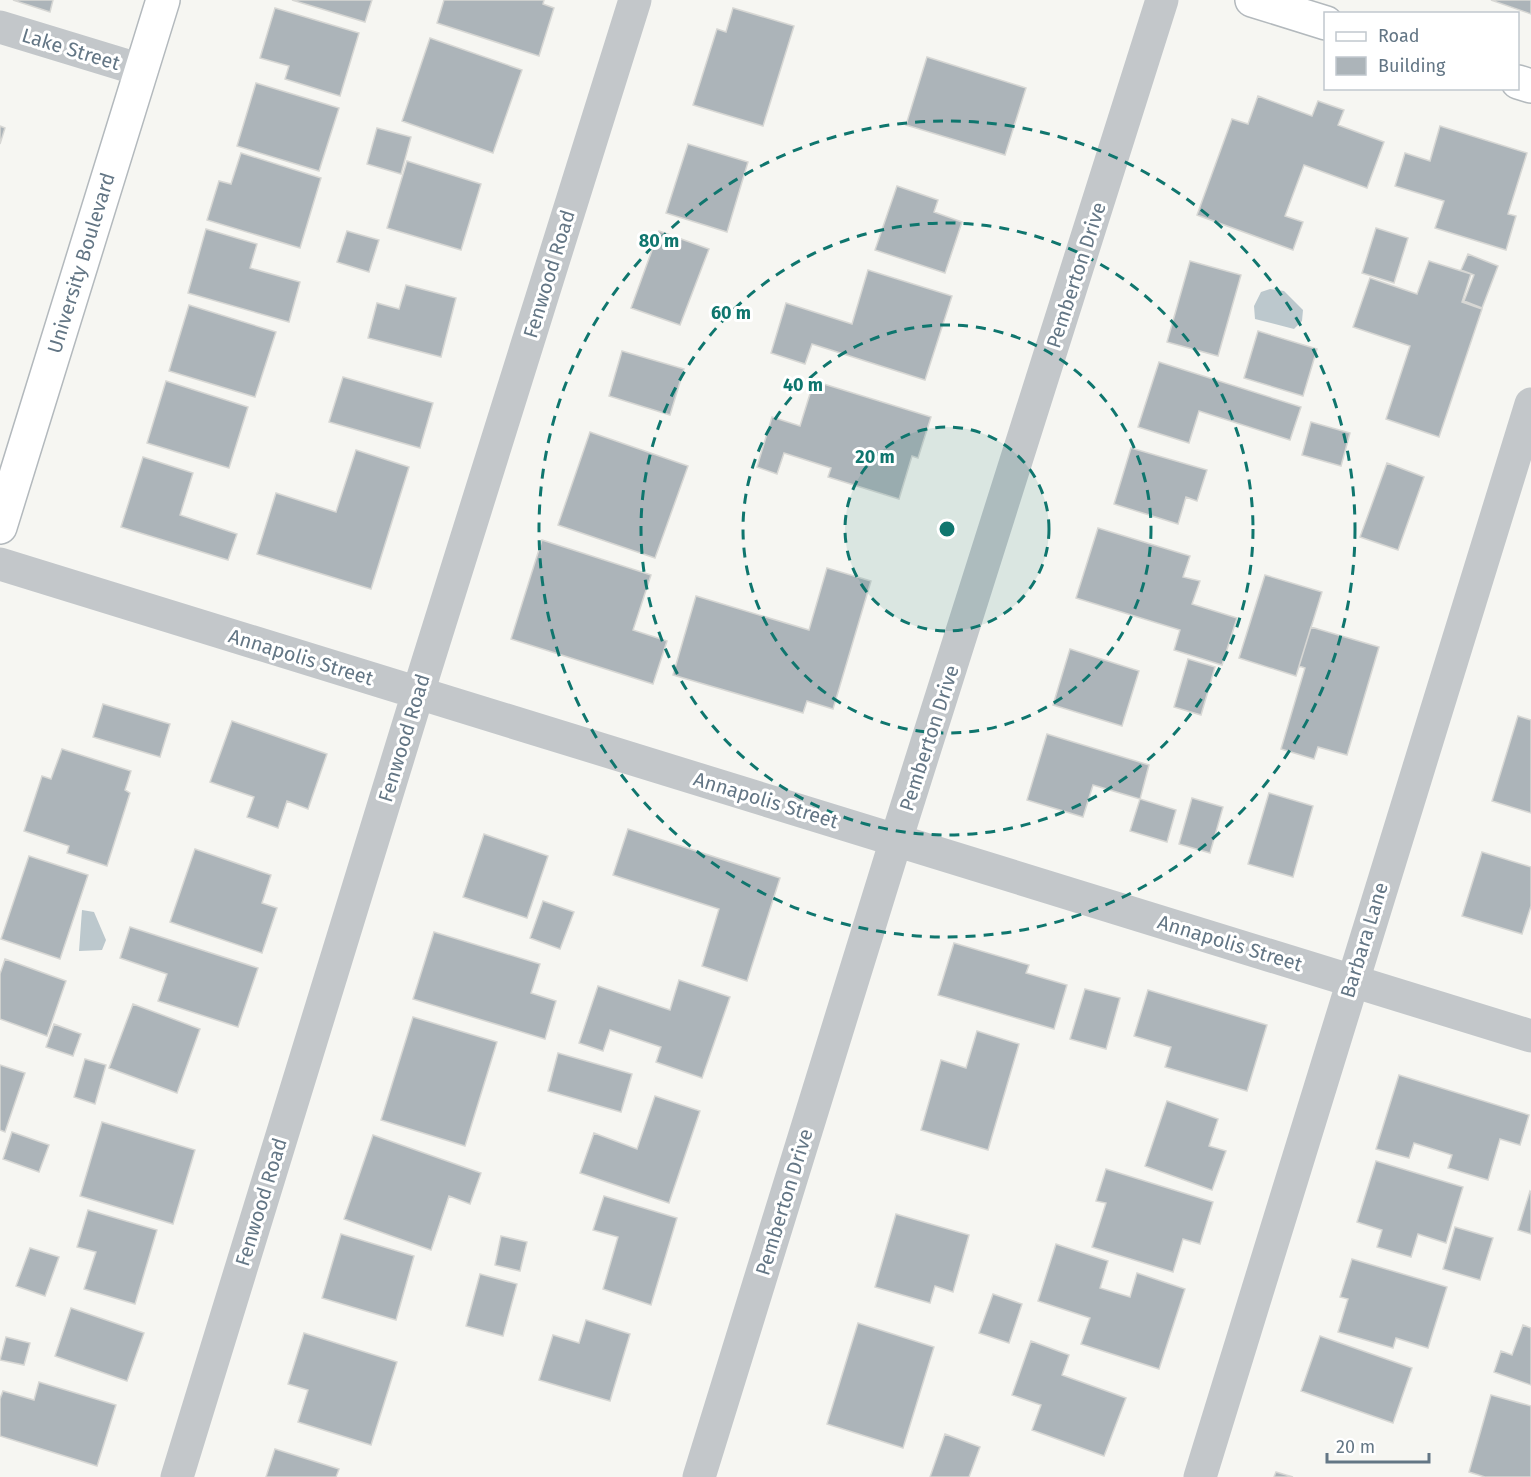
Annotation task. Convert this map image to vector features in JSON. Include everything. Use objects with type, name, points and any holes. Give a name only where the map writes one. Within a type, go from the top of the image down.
[{"type":"main road","name":"University Boulevard","points":[[0,527],[164,0]]},
{"type":"main road","points":[[1252,0],[1324,22]]},
{"type":"street","name":"Fenwood Road","points":[[177,1477],[418,693],[635,0]]},
{"type":"street","name":"Pemberton Drive","points":[[699,1477],[896,840],[1162,0]]},
{"type":"street","name":"Lake Street","points":[[0,27],[141,70]]},
{"type":"street","name":"Barbara Lane","points":[[1200,1477],[1531,404]]},
{"type":"street","name":"Annapolis Street","points":[[0,564],[1531,1036]]},
{"type":"shaded area","points":[[1270,289],[1284,291],[1303,310],[1302,321],[1294,329],[1255,319],[1254,306],[1261,292]]},
{"type":"shaded area","points":[[82,910],[94,912],[106,940],[102,950],[79,951]]},
{"type":"building","points":[[13,0],[53,0],[50,12]]},
{"type":"building","points":[[292,0],[372,0],[365,22]]},
{"type":"building","points":[[444,0],[544,0],[543,4],[554,8],[539,56],[437,23]]},
{"type":"building","points":[[1491,0],[1531,0],[1531,14]]},
{"type":"building","points":[[275,8],[359,33],[340,96],[285,79],[289,66],[260,58]]},
{"type":"building","points":[[733,8],[794,26],[763,126],[693,105],[717,29],[726,32]]},
{"type":"building","points":[[430,38],[522,70],[493,153],[402,121]]},
{"type":"building","points":[[927,57],[1026,88],[1005,155],[906,125]]},
{"type":"building","points":[[256,83],[339,108],[319,171],[237,146]]},
{"type":"building","points":[[1258,96],[1312,116],[1318,101],[1344,110],[1338,125],[1384,142],[1367,188],[1304,165],[1285,216],[1303,222],[1293,250],[1197,215],[1232,119],[1248,124]]},
{"type":"building","points":[[0,126],[5,128],[0,144]]},
{"type":"building","points":[[1440,126],[1527,153],[1508,214],[1516,216],[1506,250],[1435,228],[1444,201],[1395,186],[1405,153],[1430,161]]},
{"type":"building","points":[[377,128],[411,137],[401,174],[367,164]]},
{"type":"building","points":[[688,144],[748,162],[727,232],[666,213]]},
{"type":"building","points":[[241,153],[321,178],[300,248],[207,220],[219,181],[231,184]]},
{"type":"building","points":[[407,161],[481,184],[461,250],[387,228]]},
{"type":"building","points":[[897,186],[938,200],[934,212],[962,222],[945,273],[875,250]]},
{"type":"building","points":[[1376,228],[1408,238],[1394,283],[1362,273]]},
{"type":"building","points":[[206,229],[257,244],[250,268],[300,282],[289,322],[188,293]]},
{"type":"building","points":[[347,231],[379,240],[369,272],[337,262]]},
{"type":"building","points":[[659,231],[709,249],[680,325],[631,308]]},
{"type":"building","points":[[1468,254],[1498,266],[1482,308],[1464,301],[1474,275],[1461,270]]},
{"type":"building","points":[[1190,261],[1241,275],[1218,356],[1167,342]]},
{"type":"building","points":[[1429,261],[1471,274],[1462,302],[1482,309],[1439,437],[1386,419],[1410,346],[1353,327],[1370,278],[1417,294]]},
{"type":"building","points":[[868,270],[952,296],[925,380],[812,344],[805,364],[771,353],[786,303],[852,324]]},
{"type":"building","points":[[406,285],[456,298],[441,357],[368,338],[377,303],[399,309]]},
{"type":"building","points":[[189,305],[276,332],[255,397],[169,371]]},
{"type":"building","points":[[1258,331],[1317,349],[1303,396],[1244,378]]},
{"type":"building","points":[[622,351],[684,369],[670,415],[609,396]]},
{"type":"building","points":[[1159,362],[1301,407],[1290,440],[1199,411],[1189,443],[1138,427]]},
{"type":"building","points":[[343,377],[433,403],[420,448],[329,422]]},
{"type":"building","points":[[166,381],[248,407],[229,468],[147,443]]},
{"type":"building","points":[[814,381],[931,417],[918,458],[912,456],[899,499],[828,477],[831,468],[784,453],[777,474],[757,467],[772,417],[800,426]]},
{"type":"building","points":[[1311,422],[1350,433],[1341,466],[1302,455]]},
{"type":"building","points":[[590,432],[688,466],[655,558],[558,525]]},
{"type":"building","points":[[1131,448],[1207,470],[1197,501],[1186,497],[1178,524],[1114,504]]},
{"type":"building","points":[[356,450],[409,467],[371,589],[257,554],[276,493],[336,512]]},
{"type":"building","points":[[143,457],[193,473],[180,515],[237,534],[228,560],[121,527]]},
{"type":"building","points":[[1387,463],[1424,477],[1398,550],[1360,537]]},
{"type":"building","points":[[1098,528],[1190,556],[1183,577],[1200,581],[1192,604],[1237,618],[1222,665],[1174,650],[1180,630],[1076,598]]},
{"type":"building","points":[[542,540],[651,575],[633,630],[667,641],[653,684],[511,639]]},
{"type":"building","points":[[827,568],[871,581],[833,709],[807,701],[803,713],[673,675],[696,596],[809,630]]},
{"type":"building","points":[[1265,575],[1322,592],[1296,676],[1239,658]]},
{"type":"building","points":[[1311,627],[1379,647],[1347,755],[1318,747],[1314,759],[1281,749],[1305,668],[1299,666]]},
{"type":"building","points":[[1070,649],[1139,671],[1122,726],[1053,705]]},
{"type":"building","points":[[1188,659],[1215,667],[1201,715],[1174,707]]},
{"type":"building","points":[[103,704],[170,724],[160,757],[93,737]]},
{"type":"building","points":[[1518,716],[1531,720],[1531,813],[1492,801]]},
{"type":"building","points":[[232,721],[327,754],[308,809],[287,801],[278,828],[247,817],[254,797],[210,782]]},
{"type":"building","points":[[1047,734],[1149,765],[1140,799],[1093,785],[1083,817],[1027,800]]},
{"type":"building","points":[[62,749],[131,771],[125,790],[130,793],[107,866],[67,853],[69,846],[24,831],[42,776],[51,779]]},
{"type":"building","points":[[1269,793],[1313,806],[1293,877],[1248,864]]},
{"type":"building","points":[[1192,798],[1223,807],[1210,853],[1179,844]]},
{"type":"building","points":[[1140,799],[1176,810],[1167,842],[1130,831]]},
{"type":"building","points":[[628,829],[780,878],[747,981],[702,966],[719,909],[613,875]]},
{"type":"building","points":[[484,834],[548,856],[527,918],[463,897]]},
{"type":"building","points":[[195,849],[271,875],[262,903],[277,908],[262,953],[170,922]]},
{"type":"building","points":[[1482,852],[1531,867],[1531,906],[1522,934],[1462,916]]},
{"type":"building","points":[[29,856],[88,875],[60,959],[1,939]]},
{"type":"building","points":[[543,901],[574,912],[560,949],[530,938]]},
{"type":"building","points":[[130,927],[258,968],[238,1027],[158,1001],[167,974],[120,958]]},
{"type":"building","points":[[434,932],[540,964],[531,993],[556,1001],[545,1039],[413,999]]},
{"type":"building","points":[[954,943],[1029,965],[1026,973],[1067,985],[1054,1029],[938,995]]},
{"type":"building","points":[[5,959],[66,981],[47,1036],[0,1019],[0,974]]},
{"type":"building","points":[[679,980],[730,997],[702,1078],[656,1062],[661,1047],[610,1030],[603,1051],[579,1043],[598,986],[670,1010]]},
{"type":"building","points":[[1085,989],[1120,998],[1106,1049],[1070,1039]]},
{"type":"building","points":[[1148,990],[1267,1025],[1247,1091],[1165,1067],[1171,1047],[1134,1036]]},
{"type":"building","points":[[133,1004],[200,1029],[177,1093],[109,1068]]},
{"type":"building","points":[[413,1017],[497,1042],[465,1146],[381,1120]]},
{"type":"building","points":[[54,1024],[81,1034],[73,1056],[46,1047]]},
{"type":"building","points":[[977,1031],[1019,1044],[988,1150],[921,1130],[941,1060],[966,1068]]},
{"type":"building","points":[[558,1053],[632,1074],[621,1112],[548,1091]]},
{"type":"building","points":[[85,1059],[106,1065],[95,1104],[74,1097]]},
{"type":"building","points":[[0,1065],[25,1073],[5,1132],[0,1130]]},
{"type":"building","points":[[1399,1075],[1529,1115],[1520,1145],[1500,1139],[1488,1180],[1448,1168],[1452,1155],[1414,1143],[1409,1158],[1376,1149]]},
{"type":"building","points":[[655,1096],[700,1111],[669,1203],[580,1173],[594,1133],[637,1149]]},
{"type":"building","points":[[1167,1101],[1218,1119],[1209,1146],[1226,1151],[1212,1190],[1145,1166]]},
{"type":"building","points":[[102,1122],[195,1150],[173,1224],[80,1196]]},
{"type":"building","points":[[12,1132],[49,1145],[39,1172],[3,1159]]},
{"type":"building","points":[[373,1135],[481,1173],[470,1204],[449,1196],[431,1250],[344,1219]]},
{"type":"building","points":[[1376,1161],[1463,1187],[1446,1243],[1418,1234],[1411,1257],[1377,1247],[1382,1230],[1357,1222]]},
{"type":"building","points":[[1106,1169],[1213,1202],[1200,1244],[1183,1239],[1173,1272],[1092,1247],[1106,1203],[1096,1201]]},
{"type":"building","points":[[1531,1192],[1531,1234],[1518,1230]]},
{"type":"building","points":[[604,1196],[677,1218],[651,1305],[603,1289],[618,1237],[593,1230]]},
{"type":"building","points":[[88,1210],[157,1230],[135,1304],[84,1289],[96,1252],[77,1247]]},
{"type":"building","points":[[896,1214],[969,1235],[953,1292],[935,1286],[930,1303],[875,1287]]},
{"type":"building","points":[[1455,1227],[1493,1238],[1480,1280],[1443,1269]]},
{"type":"building","points":[[341,1234],[414,1256],[396,1320],[322,1298]]},
{"type":"building","points":[[501,1236],[527,1242],[520,1271],[495,1265]]},
{"type":"building","points":[[1056,1244],[1108,1261],[1100,1288],[1130,1297],[1137,1273],[1185,1289],[1159,1369],[1081,1344],[1090,1318],[1038,1301]]},
{"type":"building","points":[[30,1248],[59,1257],[45,1296],[16,1286]]},
{"type":"building","points":[[1352,1259],[1447,1287],[1428,1348],[1396,1338],[1393,1348],[1338,1332],[1348,1299],[1340,1297]]},
{"type":"building","points":[[480,1274],[517,1284],[503,1336],[466,1326]]},
{"type":"building","points":[[993,1294],[1022,1304],[1009,1343],[979,1333]]},
{"type":"building","points":[[71,1308],[144,1333],[127,1381],[55,1356]]},
{"type":"building","points":[[586,1320],[630,1334],[610,1401],[539,1380],[553,1335],[579,1343]]},
{"type":"building","points":[[858,1323],[934,1347],[903,1448],[827,1424]]},
{"type":"building","points":[[1523,1325],[1531,1328],[1531,1385],[1494,1372],[1501,1351],[1512,1355]]},
{"type":"building","points":[[304,1333],[397,1362],[371,1445],[298,1422],[308,1390],[288,1384]]},
{"type":"building","points":[[1320,1336],[1412,1368],[1393,1423],[1301,1391]]},
{"type":"building","points":[[6,1337],[30,1343],[24,1365],[0,1360]]},
{"type":"building","points":[[1031,1341],[1069,1355],[1062,1375],[1126,1398],[1104,1456],[1032,1430],[1041,1405],[1012,1395]]},
{"type":"building","points":[[39,1382],[116,1405],[97,1466],[0,1436],[0,1399],[3,1391],[34,1400]]},
{"type":"building","points":[[1491,1395],[1531,1406],[1531,1477],[1485,1477],[1469,1472]]},
{"type":"building","points":[[945,1434],[980,1447],[969,1477],[930,1477]]},
{"type":"building","points":[[275,1449],[339,1469],[336,1477],[266,1477]]},
{"type":"building","points":[[1276,1472],[1293,1477],[1274,1477]]}]
